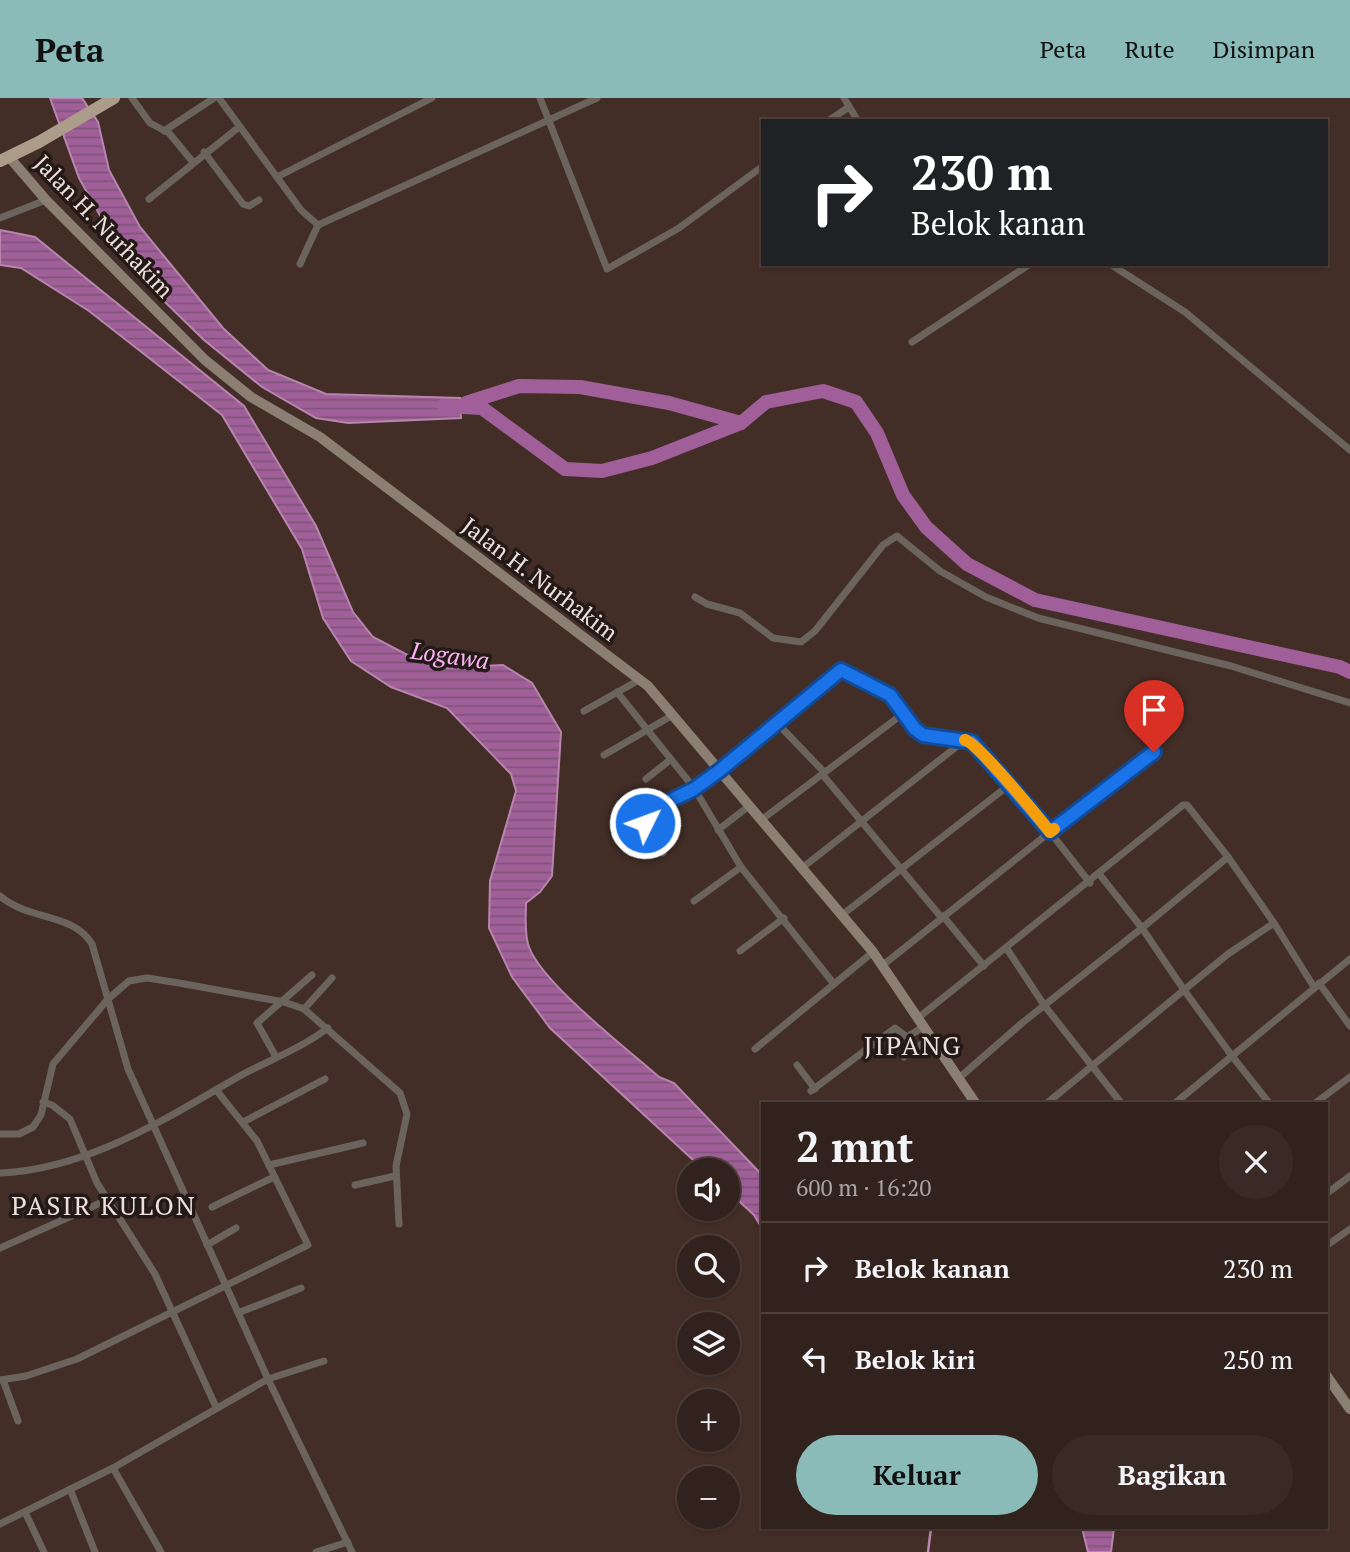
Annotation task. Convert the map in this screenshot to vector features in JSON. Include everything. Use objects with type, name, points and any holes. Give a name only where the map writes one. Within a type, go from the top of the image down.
[{"type":"highway","points":[[5,159],[112,99]]},
{"type":"main road","name":"Jalan H. Nurhakim","points":[[5,159],[205,360],[251,397],[320,437],[639,680],[673,715],[873,952],[975,1102]]},
{"type":"main road","points":[[1328,1378],[1350,1409]]},
{"type":"street","points":[[132,98],[150,123],[174,138],[192,161]]},
{"type":"street","points":[[164,131],[216,98],[308,219],[318,225]]},
{"type":"street","points":[[277,177],[430,98]]},
{"type":"street","points":[[540,98],[607,269],[670,233],[761,167]]},
{"type":"street","points":[[300,264],[318,225],[547,118],[597,98]]},
{"type":"street","points":[[844,98],[857,119]]},
{"type":"street","points":[[831,119],[849,107]]},
{"type":"street","points":[[149,198],[192,161],[239,127]]},
{"type":"street","points":[[204,152],[243,204],[249,206],[259,200]]},
{"type":"street","points":[[0,218],[46,200]]},
{"type":"street","points":[[912,342],[1027,266]]},
{"type":"street","points":[[1113,266],[1185,313],[1350,450]]},
{"type":"street","points":[[695,597],[707,604],[740,613],[773,638],[801,642],[815,631],[883,545],[897,536],[940,572],[986,597],[1038,618],[1298,685],[1350,704]]},
{"type":"street","points":[[663,853],[645,823],[646,814],[694,789],[719,771],[841,670],[890,695],[923,735],[972,742],[1090,883]]},
{"type":"street","points":[[584,711],[639,680]]},
{"type":"street","points":[[617,692],[646,732],[694,789],[741,867],[834,984]]},
{"type":"street","points":[[761,820],[904,713]]},
{"type":"street","points":[[604,755],[673,715]]},
{"type":"street","points":[[776,722],[823,773],[984,966]]},
{"type":"street","points":[[802,868],[965,740]]},
{"type":"street","points":[[883,965],[1154,752]]},
{"type":"street","points":[[646,779],[670,760]]},
{"type":"street","points":[[842,915],[976,808],[1004,789],[1010,788]]},
{"type":"street","points":[[797,1065],[813,1090],[895,1028],[907,1037],[984,966],[1185,805],[1228,857],[1316,985],[1350,1026]]},
{"type":"street","points":[[718,830],[749,806]]},
{"type":"street","points":[[958,1078],[1228,857]]},
{"type":"street","points":[[694,901],[741,867]]},
{"type":"street","points":[[1100,875],[1142,928],[1184,990],[1268,1102]]},
{"type":"street","points":[[0,896],[28,913],[80,928],[96,952],[125,1062],[268,1379],[352,1552]]},
{"type":"street","points":[[740,951],[784,918]]},
{"type":"street","points":[[1048,1102],[1228,954],[1274,923]]},
{"type":"street","points":[[1007,948],[1044,1005],[1120,1102]]},
{"type":"street","points":[[755,1049],[873,952]]},
{"type":"street","points":[[1176,1102],[1350,959]]},
{"type":"street","points":[[276,1057],[257,1025],[312,975]]},
{"type":"street","points":[[0,1134],[19,1134],[33,1127],[47,1103],[53,1064],[130,981],[146,978],[304,1009],[325,1030],[396,1086],[405,1103],[407,1114],[392,1176],[399,1224]]},
{"type":"street","points":[[304,1009],[332,978]]},
{"type":"street","points":[[1,1173],[39,1169],[85,1155],[154,1127],[325,1030]]},
{"type":"street","points":[[904,1057],[930,1038]]},
{"type":"street","points":[[1317,1102],[1350,1077]]},
{"type":"street","points":[[243,1122],[325,1079]]},
{"type":"street","points":[[18,1421],[1,1380],[50,1370],[308,1245],[269,1165],[243,1122],[217,1091]]},
{"type":"street","points":[[47,1103],[70,1119],[107,1200],[150,1266],[174,1312],[215,1407]]},
{"type":"street","points":[[269,1165],[363,1143]]},
{"type":"street","points":[[355,1185],[392,1176]]},
{"type":"street","points":[[1328,1192],[1350,1176]]},
{"type":"street","points":[[212,1207],[274,1177]]},
{"type":"street","points":[[0,1247],[107,1200]]},
{"type":"street","points":[[207,1245],[236,1228]]},
{"type":"street","points":[[1328,1244],[1350,1228]]},
{"type":"street","points":[[238,1313],[301,1288]]},
{"type":"street","points":[[0,1524],[113,1468],[215,1407],[268,1379],[324,1361]]},
{"type":"street","points":[[113,1468],[161,1552]]},
{"type":"street","points":[[70,1489],[95,1552]]},
{"type":"street","points":[[25,1512],[44,1552]]},
{"type":"street","points":[[316,1552],[348,1542]]},
{"type":"shaded area","points":[[50,98],[82,98],[98,122],[109,170],[140,227],[223,328],[268,370],[326,394],[460,398],[461,418],[348,423],[316,418],[262,387],[204,340],[129,267],[79,178]]},
{"type":"shaded area","points":[[0,230],[35,237],[244,406],[316,526],[353,612],[373,637],[417,660],[443,668],[503,665],[532,683],[561,732],[552,876],[540,892],[526,903],[529,947],[537,962],[567,997],[659,1077],[674,1083],[761,1174],[761,1227],[754,1215],[740,1202],[740,1158],[691,1158],[550,1028],[512,977],[489,928],[490,881],[516,791],[511,774],[447,708],[391,687],[351,661],[323,618],[302,549],[222,415],[89,311],[21,268],[0,265]]},
{"type":"shaded area","points":[[1082,1529],[1114,1529],[1111,1552],[1088,1552]]},
{"type":"waterway","points":[[466,403],[519,386],[580,387],[669,403],[741,423]]},
{"type":"waterway","points":[[443,406],[482,408],[565,469],[602,471],[652,458],[741,423],[766,402],[823,391],[856,402],[877,433],[903,495],[926,527],[967,564],[1035,600],[1340,667],[1350,672]]},
{"type":"waterway","points":[[928,1552],[931,1529]]},
{"type":"slow traffic","points":[[965,740],[972,742],[985,755],[1010,788],[1050,832],[1054,829]]},
{"type":"district","name":"JIPANG","points":[[913,1045]]},
{"type":"district","name":"PASIR KULON","points":[[104,1205]]},
{"type":"route","points":[[645,823],[649,811],[694,789],[719,771],[841,670],[890,695],[915,729],[923,735],[972,742],[1050,832],[1154,752]]},
{"type":"water label","name":"Logawa","points":[[450,655]]}]
